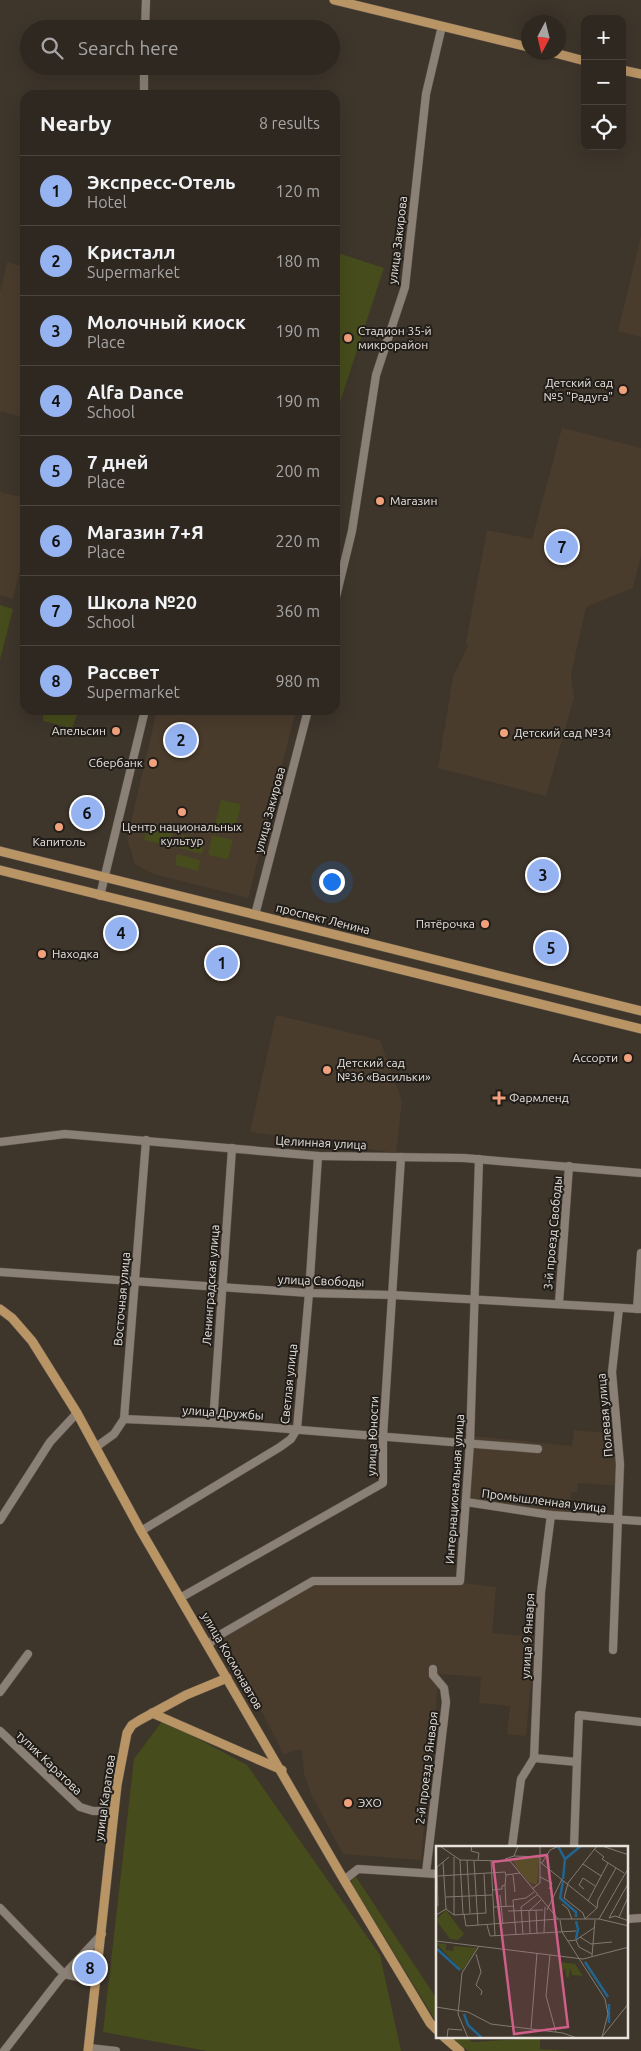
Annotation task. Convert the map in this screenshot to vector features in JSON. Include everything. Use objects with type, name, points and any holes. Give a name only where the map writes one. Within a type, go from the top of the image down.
[{"type":"main road","points":[[334,0],[521,45]]},
{"type":"main road","points":[[566,56],[581,60]]},
{"type":"main road","points":[[626,71],[641,74]]},
{"type":"main road","name":"проспект Ленина","points":[[0,851],[641,1011]]},
{"type":"main road","points":[[0,870],[641,1029]]},
{"type":"main road","points":[[421,974],[425,957]]},
{"type":"main road","name":"улица Космонавтов","points":[[0,1309],[12,1318],[32,1341],[77,1413],[141,1531],[282,1770],[344,1880],[436,2029]]},
{"type":"main road","name":"улица Каратова","points":[[89,2049],[114,1810],[127,1733],[132,1725],[152,1713],[186,1695],[227,1678]]},
{"type":"main road","points":[[152,1713],[282,1770]]},
{"type":"main road","points":[[445,2038],[460,2051]]},
{"type":"street","points":[[145,20],[146,0]]},
{"type":"street","name":"улица Закирова","points":[[340,580],[352,531],[376,375],[405,287],[426,94],[442,26]]},
{"type":"street","points":[[144,75],[144,90]]},
{"type":"street","points":[[100,896],[144,715]]},
{"type":"street","name":"улица Закирова","points":[[255,915],[307,715]]},
{"type":"street","name":"Целинная улица","points":[[0,1142],[65,1134],[318,1156],[479,1159],[641,1173]]},
{"type":"street","name":"Восточная улица","points":[[124,1419],[146,1140]]},
{"type":"street","name":"Ленинградская улица","points":[[213,1423],[232,1148]]},
{"type":"street","name":"Светлая улица","points":[[141,1531],[280,1447],[291,1439],[296,1429],[309,1293],[318,1156]]},
{"type":"street","name":"улица Юности","points":[[180,1598],[383,1483],[383,1436],[401,1157]]},
{"type":"street","name":"Интернациональная улица","points":[[208,1645],[218,1636],[313,1581],[460,1581],[470,1444],[479,1159]]},
{"type":"street","name":"3-й проезд Свободы","points":[[559,1303],[570,1166]]},
{"type":"street","points":[[639,1309],[641,1253]]},
{"type":"street","name":"улица Свободы","points":[[0,1272],[309,1293],[393,1294],[639,1309]]},
{"type":"street","name":"Полевая улица","points":[[619,1308],[612,1372],[620,1464],[619,1522]]},
{"type":"street","points":[[0,1520],[50,1442],[77,1413]]},
{"type":"street","points":[[96,1447],[114,1434],[124,1419]]},
{"type":"street","name":"улица Дружбы","points":[[124,1419],[296,1429],[538,1450]]},
{"type":"street","name":"Промышленная улица","points":[[466,1502],[551,1515],[619,1522],[641,1521]]},
{"type":"street","name":"улица 9 Января","points":[[512,1846],[521,1778],[534,1758],[541,1592],[551,1515]]},
{"type":"street","name":"Промышленная улица","points":[[613,1650],[619,1522]]},
{"type":"street","points":[[0,1692],[28,1654]]},
{"type":"street","name":"2-й проезд 9 Января","points":[[426,1873],[446,1702],[444,1688],[433,1675],[433,1669]]},
{"type":"street","points":[[574,1846],[579,1715],[641,1722]]},
{"type":"street","name":"тупик Каратова","points":[[0,1731],[80,1808],[93,1811],[114,1810]]},
{"type":"street","points":[[534,1758],[577,1762]]},
{"type":"street","points":[[344,1880],[358,1869],[436,1874]]},
{"type":"street","points":[[0,1908],[64,1974],[96,1982]]},
{"type":"street","points":[[628,1919],[641,1918]]},
{"type":"street","points":[[4,2051],[64,1974],[102,1934]]},
{"type":"street","points":[[89,2049],[116,2051]]},
{"type":"shaded area","points":[[641,236],[641,337],[618,331]]},
{"type":"shaded area","points":[[7,262],[20,266],[20,417],[0,411],[0,293]]},
{"type":"shaded area","points":[[562,428],[641,448],[641,555],[633,588],[586,607],[571,674],[574,698],[546,796],[438,768],[453,677],[468,646],[466,642],[487,530],[532,539]]},
{"type":"shaded area","points":[[0,492],[20,497],[20,570],[13,599],[0,595]]},
{"type":"shaded area","points":[[156,715],[295,715],[248,898],[153,874],[135,864],[127,839]]},
{"type":"shaded area","name":"Детский сад №36 «Васильки»","points":[[276,1015],[380,1040],[402,1101],[396,1153],[250,1132]]},
{"type":"shaded area","points":[[574,1430],[614,1434],[618,1486],[578,1483],[577,1492],[571,1492],[569,1512],[551,1512],[470,1500],[474,1436],[572,1446]]},
{"type":"shaded area","points":[[313,1583],[463,1583],[496,1587],[492,1633],[535,1637],[526,1736],[507,1734],[510,1706],[479,1703],[481,1677],[439,1674],[421,1860],[343,1854],[311,1794],[304,1774],[302,1750],[295,1750],[284,1755],[223,1636]]},
{"type":"green space","name":"Стадион 35-й микрорайон","points":[[340,254],[384,268],[340,402]]},
{"type":"green space","points":[[0,605],[13,609],[0,660]]},
{"type":"green space","points":[[44,715],[77,715],[72,728],[43,721]]},
{"type":"green space","points":[[221,800],[241,804],[234,833],[214,829]]},
{"type":"green space","points":[[147,827],[173,833],[170,846],[144,840]]},
{"type":"green space","points":[[182,835],[205,841],[202,854],[179,848]]},
{"type":"green space","points":[[212,835],[233,840],[228,859],[208,855]]},
{"type":"green space","points":[[177,854],[200,860],[198,871],[175,865]]},
{"type":"green space","points":[[163,1720],[247,1765],[380,1955],[401,2051],[207,2051],[103,2032],[134,1759]]},
{"type":"green space","points":[[350,1876],[356,1877],[436,1997],[436,2021],[353,1886]]},
{"type":"green space","points":[[451,2038],[468,2038],[472,2042],[540,2038],[540,2049],[571,2051],[468,2051]]},
{"type":"place","name":"Стадион 35-й микрорайон","points":[[348,338]]},
{"type":"place","name":"Детский сад №5 \"Радуга\"","points":[[623,390]]},
{"type":"place","name":"Магазин","points":[[380,501]]},
{"type":"place","name":"Школа №20","points":[[562,547]]},
{"type":"place","name":"Апельсин","points":[[116,731]]},
{"type":"place","name":"Детский сад №34","points":[[504,733]]},
{"type":"place","name":"Кристалл","points":[[181,740]]},
{"type":"place","name":"Сбербанк","points":[[153,763]]},
{"type":"place","name":"Центр национальных культур","points":[[182,812]]},
{"type":"place","name":"Магазин 7+Я","points":[[87,813]]},
{"type":"place","name":"Капитоль","points":[[59,827]]},
{"type":"place","name":"Молочный киоск","points":[[543,875]]},
{"type":"place","name":"Пятёрочка","points":[[485,924]]},
{"type":"place","name":"Alfa Dance","points":[[121,933]]},
{"type":"place","name":"7 дней","points":[[551,948]]},
{"type":"place","name":"Находка","points":[[42,954]]},
{"type":"place","name":"Экспресс-Отель","points":[[222,963]]},
{"type":"place","name":"Ассорти","points":[[628,1058]]},
{"type":"place","name":"Детский сад №36 «Васильки»","points":[[327,1070]]},
{"type":"place","name":"Фармленд","points":[[499,1098]]},
{"type":"place","name":"ЭХО","points":[[348,1803]]},
{"type":"place","name":"Рассвет","points":[[90,1968]]}]
